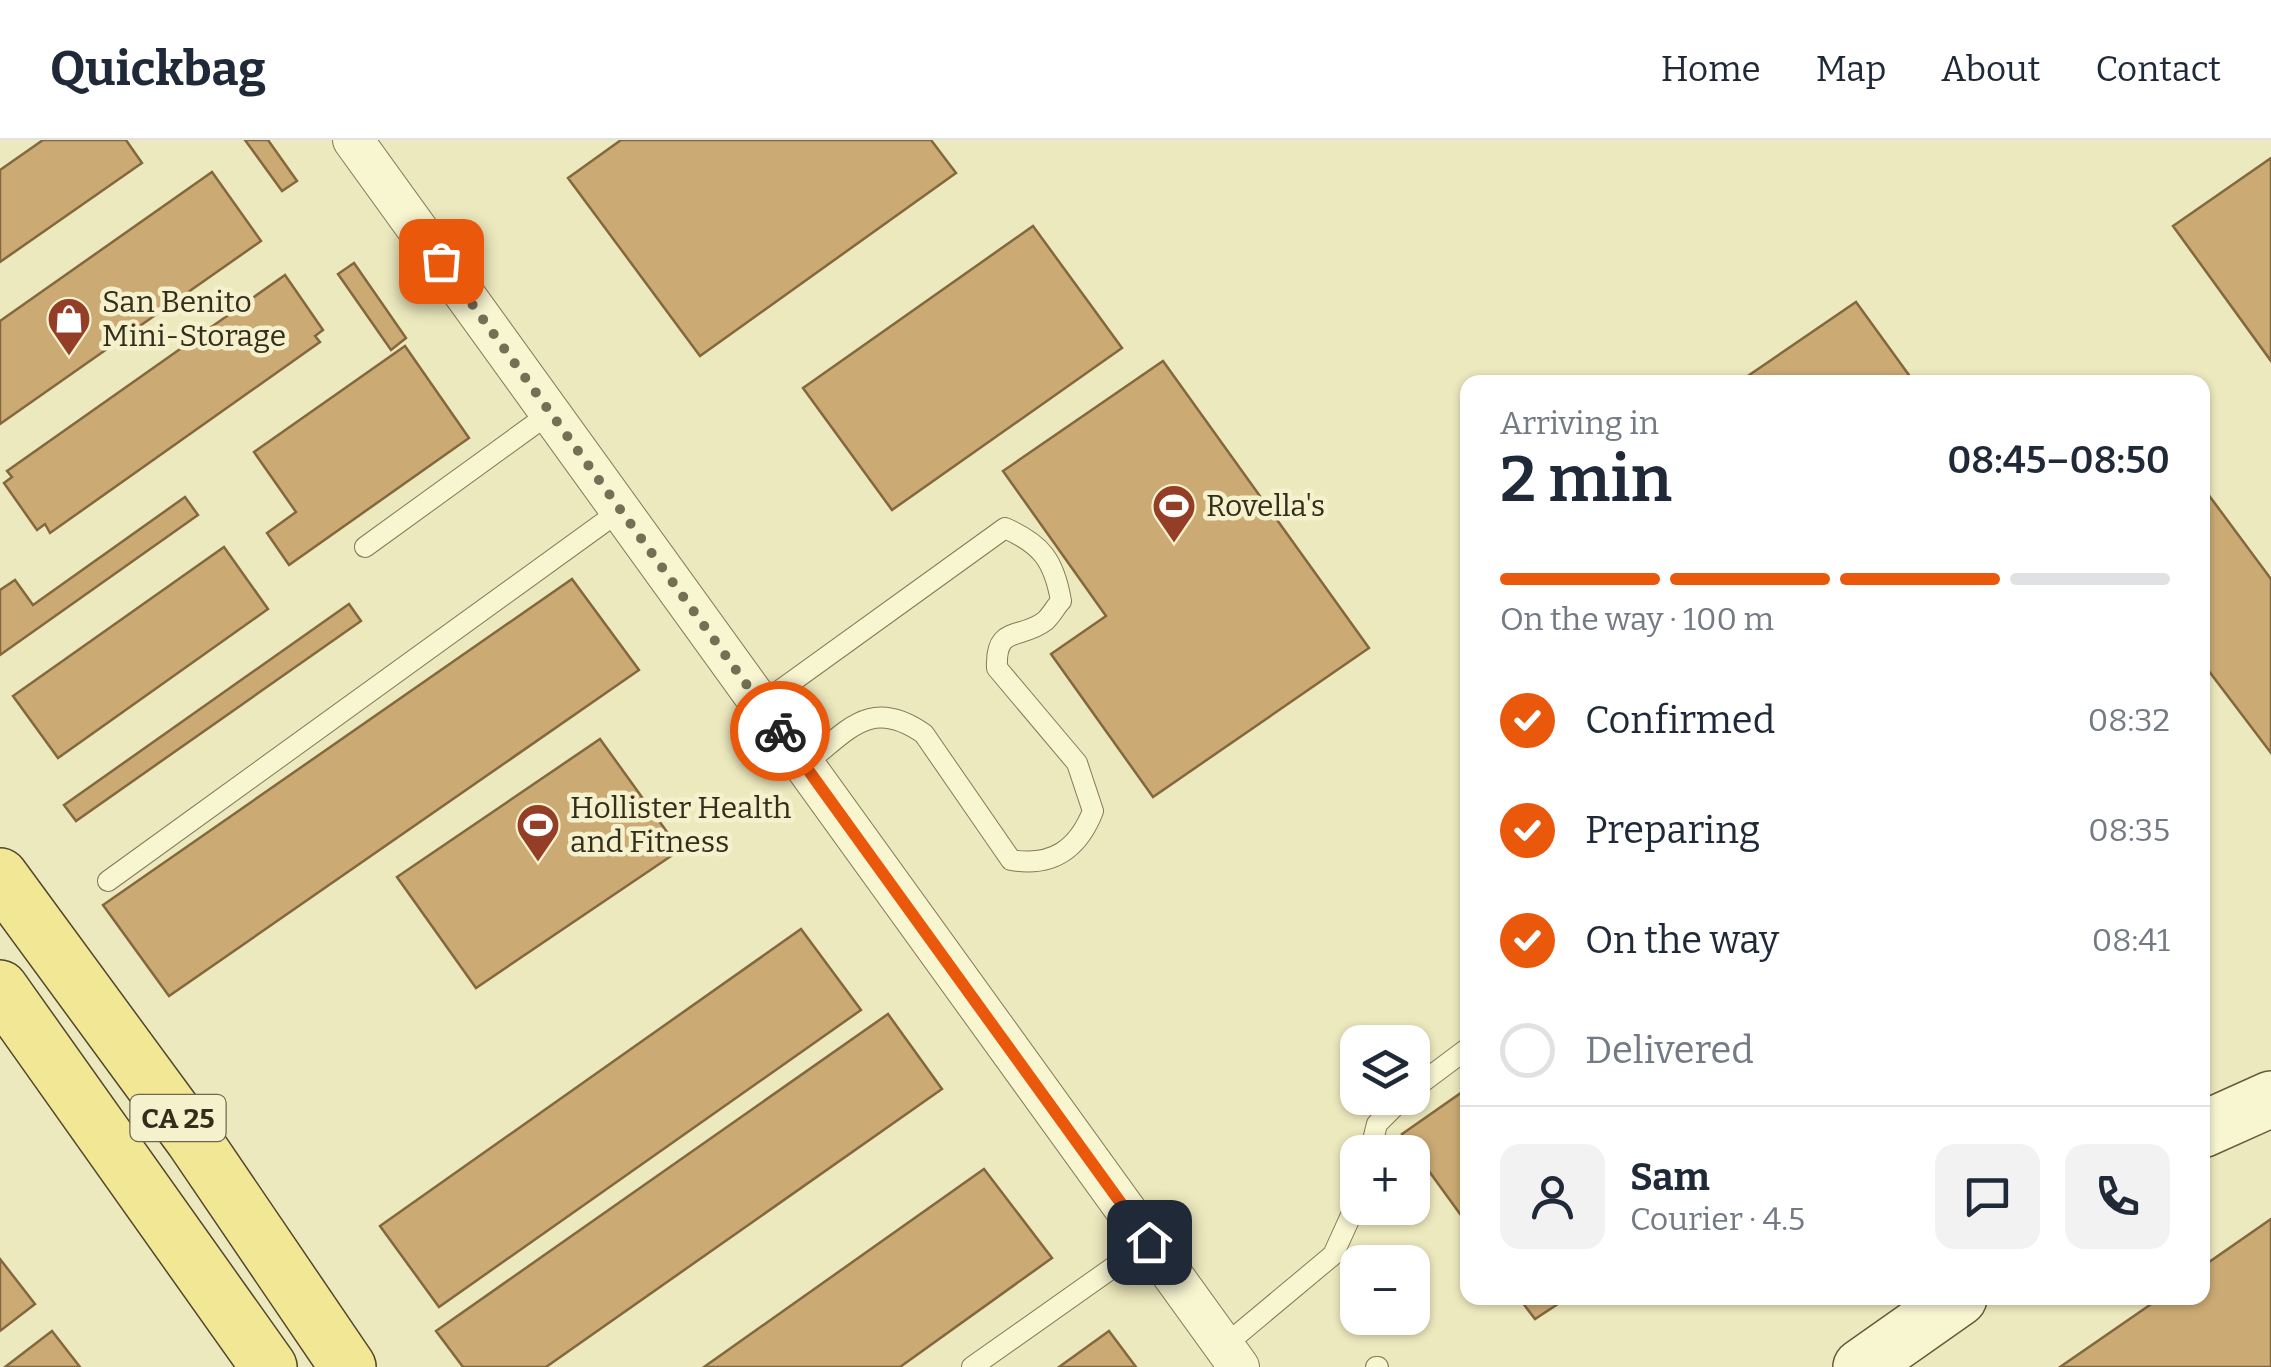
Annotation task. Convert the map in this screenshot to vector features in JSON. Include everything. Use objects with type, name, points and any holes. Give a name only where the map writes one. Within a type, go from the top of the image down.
[{"type":"main road","name":"CA 25","points":[[0,876],[193,1139],[348,1367]]},
{"type":"main road","name":"CA 25","points":[[0,988],[269,1367]]},
{"type":"street","points":[[354,140],[1231,1356]]},
{"type":"street","points":[[2210,1126],[2271,1099]]},
{"type":"street","points":[[1861,1367],[1949,1305]]},
{"type":"lane","points":[[365,547],[550,413]]},
{"type":"lane","points":[[108,881],[621,510]]},
{"type":"lane","points":[[761,704],[1005,528],[1036,542],[1057,578],[1061,600],[1045,621],[1006,636],[996,652],[997,668],[1077,763],[1093,810],[1084,835],[1060,856],[1040,864],[1012,860],[924,734],[904,720],[882,714],[866,718],[804,764]]},
{"type":"lane","points":[[1430,1076],[1460,1054]]},
{"type":"lane","points":[[1231,1356],[1333,1255],[1347,1225]]},
{"type":"lane","points":[[972,1367],[1149,1242]]},
{"type":"building","points":[[43,140],[126,140],[142,163],[0,262],[0,170]]},
{"type":"building","points":[[245,140],[268,140],[297,181],[282,191]]},
{"type":"building","points":[[621,140],[931,140],[956,173],[700,356],[568,178]]},
{"type":"building","points":[[2271,158],[2271,361],[2173,226]]},
{"type":"building","points":[[212,172],[261,241],[0,424],[0,321]]},
{"type":"building","points":[[1033,226],[1122,348],[892,510],[803,388]]},
{"type":"building","points":[[354,263],[406,338],[391,350],[338,274]]},
{"type":"building","points":[[285,275],[323,330],[315,336],[320,342],[50,533],[45,524],[37,530],[4,483],[12,477],[7,471]]},
{"type":"building","points":[[1856,302],[1909,375],[1749,375]]},
{"type":"building","points":[[405,346],[469,438],[289,565],[267,533],[296,512],[254,452]]},
{"type":"building","name":"Rovella's","points":[[1163,361],[1369,648],[1153,797],[1051,654],[1106,616],[1003,471]]},
{"type":"building","points":[[185,497],[198,515],[0,655],[0,590],[15,580],[33,605]]},
{"type":"building","points":[[2210,497],[2271,579],[2271,753],[2210,673]]},
{"type":"building","points":[[224,547],[268,609],[58,758],[13,696]]},
{"type":"building","points":[[572,579],[639,670],[169,996],[103,905]]},
{"type":"building","points":[[349,604],[361,621],[76,821],[64,805]]},
{"type":"building","name":"Hollister Health and Fitness","points":[[600,739],[680,850],[476,988],[397,877]]},
{"type":"building","points":[[801,929],[861,1010],[439,1307],[380,1226]]},
{"type":"building","points":[[888,1014],[942,1089],[546,1367],[463,1367],[436,1331]]},
{"type":"building","points":[[1460,1094],[1460,1214],[1430,1173],[1430,1135],[1403,1135]]},
{"type":"building","points":[[984,1169],[1052,1258],[900,1367],[704,1367]]},
{"type":"building","points":[[2271,1219],[2271,1367],[2060,1367],[2150,1305],[2210,1305],[2210,1261]]},
{"type":"building","points":[[0,1259],[35,1304],[0,1331]]},
{"type":"building","points":[[1524,1305],[1556,1305],[1535,1319]]},
{"type":"building","points":[[52,1331],[80,1367],[5,1367]]},
{"type":"building","points":[[1109,1331],[1136,1367],[1059,1367]]},
{"type":"way so far","points":[[441,261],[780,731]]},
{"type":"place","name":"San Benito Mini-Storage","points":[[69,357]]},
{"type":"place","name":"Rovella's","points":[[1174,544]]},
{"type":"place","name":"Hollister Health and Fitness","points":[[538,863]]},
{"type":"route","points":[[780,731],[1149,1242]]}]
